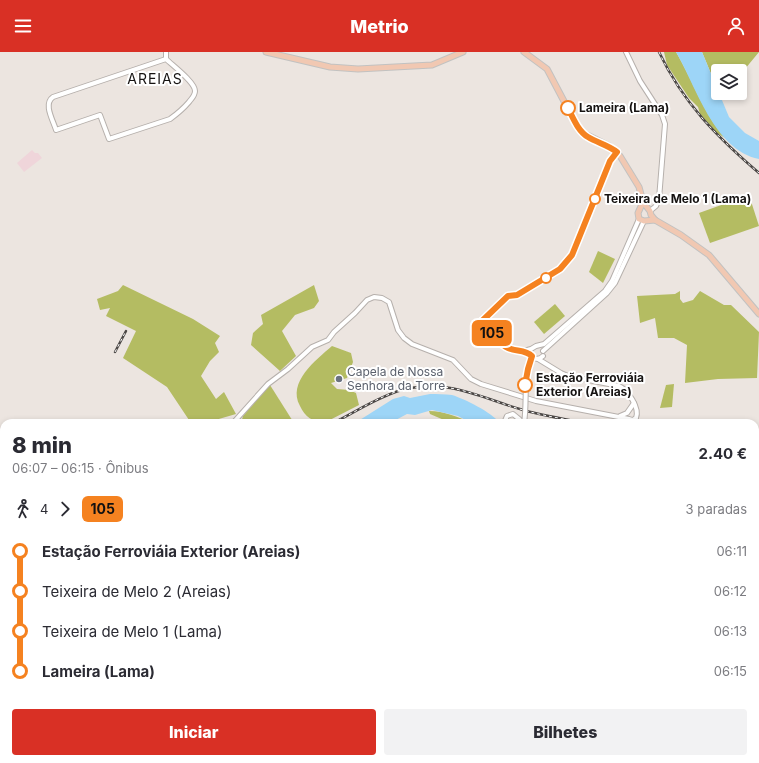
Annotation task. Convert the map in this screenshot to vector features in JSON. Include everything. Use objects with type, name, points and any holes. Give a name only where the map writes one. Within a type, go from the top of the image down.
[{"type":"main road","points":[[266,52],[330,67],[358,69],[432,65],[463,52]]},
{"type":"main road","points":[[524,52],[547,69],[576,124],[583,133],[609,146],[617,152],[640,187],[646,216]]},
{"type":"main road","points":[[643,202],[638,213],[656,220],[682,235],[709,255],[759,314]]},
{"type":"main road","points":[[640,209],[646,216]]},
{"type":"street","points":[[166,52],[166,59],[192,84],[196,91],[195,95],[185,107],[170,119],[109,139],[100,115],[56,130],[48,105],[50,99],[53,97],[166,59]]},
{"type":"street","points":[[526,419],[525,385],[531,353],[536,346],[544,344],[605,291],[612,281],[646,216],[656,206],[659,199],[665,124],[662,116],[640,81],[626,52]]},
{"type":"street","points":[[617,152],[610,161],[572,255],[567,263],[560,269],[517,295],[508,296],[482,321],[503,345],[514,350],[531,353],[561,373],[568,376],[619,386],[628,392],[640,419]]},
{"type":"street","points":[[530,364],[538,359],[607,293],[615,283],[646,216]]},
{"type":"street","points":[[237,419],[268,384],[288,370],[312,347],[328,340],[366,300],[374,297],[382,298],[389,302],[398,330],[404,338],[412,344],[453,360],[475,382],[536,401],[631,419],[638,415]]},
{"type":"street","points":[[540,346],[546,362]]},
{"type":"street","points":[[618,417],[627,413],[634,403]]},
{"type":"street","points":[[630,409],[636,410]]},
{"type":"street","points":[[627,413],[631,419]]},
{"type":"street","points":[[506,419],[507,416],[513,414],[520,419]]},
{"type":"shaded area","points":[[32,150],[35,153],[38,153],[42,158],[24,172],[17,163]]},
{"type":"green space","points":[[664,52],[676,52],[710,118],[725,138],[717,133],[700,114],[698,107],[689,98],[667,65]]},
{"type":"green space","points":[[702,52],[759,52],[747,67],[747,64],[711,64],[711,74]]},
{"type":"green space","points":[[749,195],[759,226],[710,243],[699,213]]},
{"type":"green space","points":[[598,251],[615,259],[603,283],[589,272]]},
{"type":"green space","points":[[123,285],[193,319],[220,336],[215,343],[219,352],[210,361],[201,376],[216,399],[224,392],[236,414],[219,419],[188,419],[167,387],[123,358],[136,331],[106,316],[110,308],[100,310],[97,299],[118,291]]},
{"type":"green space","points":[[314,285],[319,301],[314,308],[295,315],[282,331],[296,356],[280,371],[251,345],[253,333],[263,324],[261,315]]},
{"type":"green space","points":[[680,291],[680,299],[683,303],[693,300],[700,291],[724,305],[731,305],[759,332],[757,378],[718,379],[685,383],[687,345],[674,338],[658,338],[655,318],[640,323],[637,296],[675,294]]},
{"type":"green space","points":[[555,304],[565,316],[544,334],[534,322]]},
{"type":"green space","points":[[332,346],[351,353],[353,362],[347,378],[331,383],[337,389],[349,390],[356,393],[359,405],[332,419],[311,419],[304,413],[297,397],[297,388],[300,380],[318,358]]},
{"type":"green space","points":[[674,384],[672,407],[660,408],[666,385]]},
{"type":"green space","points":[[270,385],[291,419],[242,419],[243,416]]},
{"type":"green space","points":[[429,411],[435,411],[461,419],[442,419],[430,414]]},
{"type":"water","points":[[676,52],[702,52],[711,74],[711,100],[722,100],[729,117],[745,133],[759,141],[759,159],[743,153],[730,143],[718,130],[708,115]]},
{"type":"water","points":[[430,394],[452,395],[484,410],[496,419],[464,419],[458,416],[432,410],[415,415],[407,414],[398,419],[361,419],[393,399],[404,396],[410,398]]},
{"type":"railway","points":[[659,52],[679,87],[702,118],[729,146],[759,173]]},
{"type":"railway","points":[[115,352],[126,331]]},
{"type":"railway","points":[[341,419],[393,393],[419,387],[434,386],[464,391],[531,412],[564,419]]},
{"type":"bus line","name":"105","points":[[525,385],[532,356],[531,354],[506,348],[482,321],[508,296],[517,295],[564,267],[572,255],[610,161],[617,152],[609,146],[588,137],[583,133],[578,128],[568,108]]},
{"type":"place","name":"Lameira (Lama)","points":[[568,108]]},
{"type":"place","name":"Teixeira de Melo 1 (Lama)","points":[[595,199]]},
{"type":"place","name":"Capela de Nossa Senhora da Torre","points":[[339,379]]},
{"type":"place","name":"Estação Ferroviáia Exterior (Areias)","points":[[525,385]]},
{"type":"district","name":"AREIAS","points":[[155,79]]}]
